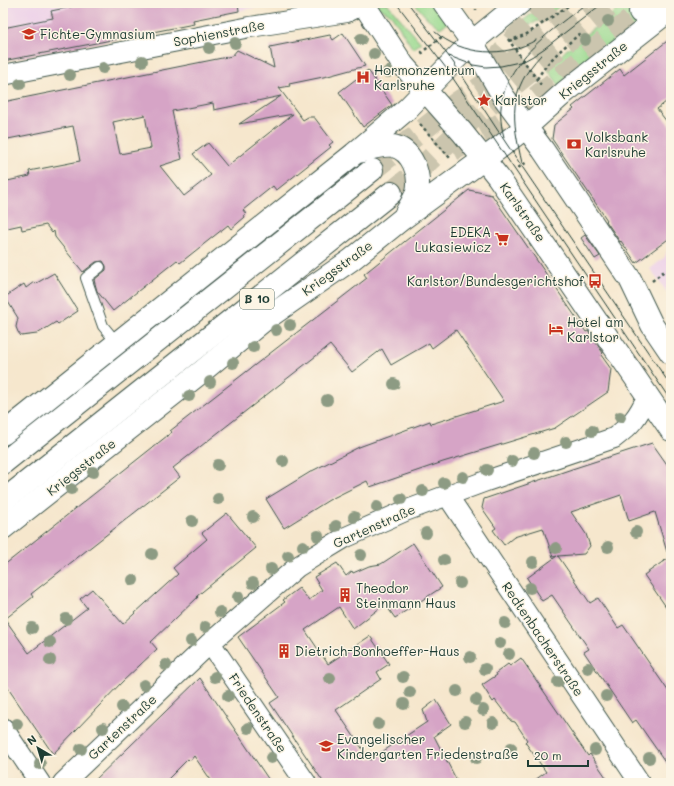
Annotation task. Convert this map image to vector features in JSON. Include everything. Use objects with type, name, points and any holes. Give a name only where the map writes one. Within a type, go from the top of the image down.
[{"type":"main road","name":"Karlstraße","points":[[363,3],[403,65],[484,159],[538,233],[647,397],[671,430]]},
{"type":"main road","points":[[444,3],[472,42],[503,96],[630,278],[652,325],[671,353]]},
{"type":"main road","points":[[3,434],[354,154],[407,109],[472,42],[520,3]]},
{"type":"main road","name":"Kriegsstraße","points":[[3,528],[200,373],[263,321],[351,260],[402,219],[526,127],[607,58],[671,9]]},
{"type":"main road","points":[[354,154],[375,147],[394,146],[404,151],[411,159],[417,171],[418,182],[416,192],[402,219]]},
{"type":"main road","name":"B 10","points":[[3,463],[372,170]]},
{"type":"main road","name":"B 10","points":[[3,501],[391,193]]},
{"type":"street","name":"Sophienstraße","points":[[3,75],[307,10],[347,12],[363,3]]},
{"type":"street","name":"Gartenstraße","points":[[63,783],[210,644],[297,567],[344,538],[447,495],[614,438],[634,421],[647,397]]},
{"type":"street","name":"Redtenbacherstraße","points":[[447,495],[640,783]]},
{"type":"street","name":"Friedenstraße","points":[[210,644],[306,783]]},
{"type":"street","points":[[3,728],[40,783]]},
{"type":"lane","points":[[100,267],[86,278],[103,326],[117,343]]},
{"type":"path","points":[[510,40],[527,34],[568,6]]},
{"type":"path","points":[[494,25],[510,40],[554,102]]},
{"type":"path","points":[[537,79],[546,65],[560,50],[582,32]]},
{"type":"path","points":[[407,109],[464,174]]},
{"type":"shaded area","name":"Fichte-Gymnasium","points":[[3,3],[76,3],[77,6],[52,11],[53,18],[3,61]]},
{"type":"shaded area","name":"Fichte-Gymnasium","points":[[190,3],[278,3],[193,20]]},
{"type":"shaded area","points":[[671,238],[671,298],[650,269],[665,257]]},
{"type":"green space","points":[[380,3],[387,3],[421,43],[413,49],[392,16],[375,6]]},
{"type":"green space","points":[[414,3],[436,3],[450,21],[440,28],[427,18]]},
{"type":"green space","points":[[545,3],[564,3],[543,19],[517,30],[515,27]]},
{"type":"green space","points":[[626,3],[635,3],[644,20],[560,87],[548,70],[566,50]]},
{"type":"building","points":[[90,3],[238,3],[239,11],[193,20],[194,24],[3,61],[3,28],[53,18],[51,11]]},
{"type":"building","points":[[343,33],[365,66],[328,76],[289,84],[290,86],[279,88],[303,120],[308,117],[314,117],[333,142],[329,145],[331,147],[278,189],[276,190],[273,186],[243,210],[246,214],[244,215],[245,217],[231,229],[228,225],[180,263],[177,260],[113,311],[97,291],[94,280],[106,270],[106,266],[103,261],[96,262],[83,272],[55,237],[54,231],[52,233],[46,225],[22,230],[21,225],[3,229],[3,182],[30,176],[29,171],[80,161],[73,126],[3,140],[3,102],[232,56],[237,50],[274,68],[270,47],[330,35],[333,40]],"holes":[[[281,96],[239,124],[293,114],[227,166],[208,143],[193,154],[211,175],[184,196],[160,166],[182,159],[172,111],[213,103],[214,110]],[[145,115],[151,148],[120,154],[113,122]]]},
{"type":"building","points":[[671,38],[671,98],[657,109],[671,127],[671,237],[636,263],[621,241],[620,242],[606,221],[607,220],[552,139],[554,125],[574,109],[572,107],[620,69],[624,75]]},
{"type":"building","points":[[368,70],[392,105],[363,127],[339,92]]},
{"type":"building","points":[[469,190],[492,195],[586,332],[588,331],[603,353],[601,355],[611,369],[608,392],[555,428],[443,462],[370,487],[367,481],[329,500],[284,528],[266,499],[312,471],[359,447],[430,421],[431,424],[504,401],[456,330],[432,348],[429,343],[391,365],[382,349],[352,372],[330,345],[173,468],[180,477],[31,594],[33,597],[5,619],[29,653],[87,608],[80,599],[92,589],[123,624],[178,574],[173,568],[207,539],[202,533],[227,513],[256,548],[197,596],[198,597],[151,642],[157,649],[122,682],[53,754],[3,681],[3,566],[172,432],[170,431],[367,278],[364,274]]},
{"type":"building","points":[[585,235],[600,256],[595,259],[581,238]]},
{"type":"building","points":[[54,273],[78,311],[58,324],[56,322],[37,334],[21,336],[16,327],[18,318],[5,297],[24,284],[26,288],[34,282],[35,284]]},
{"type":"building","points":[[652,443],[671,470],[671,551],[667,552],[655,512],[629,521],[621,495],[571,512],[586,534],[590,546],[584,554],[558,556],[590,603],[598,598],[618,628],[623,625],[671,695],[671,770],[636,720],[632,723],[584,652],[589,649],[552,595],[542,601],[527,578],[557,556],[553,557],[543,528],[514,537],[504,545],[493,530],[496,528],[482,508],[484,499]]},
{"type":"building","points":[[413,543],[442,587],[395,618],[385,604],[353,629],[339,607],[305,630],[328,664],[370,636],[389,664],[377,672],[381,679],[336,710],[370,760],[427,722],[423,710],[436,700],[451,724],[434,736],[458,783],[324,783],[270,703],[279,697],[238,637],[285,602],[283,600],[299,588],[309,600],[322,590],[314,577],[337,563],[346,576],[352,571],[353,573],[369,566],[381,564]]},
{"type":"building","points":[[671,556],[671,614],[644,575]]},
{"type":"building","points":[[521,658],[588,756],[590,754],[610,783],[531,783],[546,772],[525,742],[527,740],[515,722],[511,721],[495,700],[493,702],[482,685],[497,675],[496,673],[508,664],[510,666]]},
{"type":"building","points":[[200,678],[271,783],[213,783],[194,756],[190,761],[188,759],[164,783],[92,783]]},
{"type":"tunnel","points":[[490,67],[525,27],[551,3]]},
{"type":"tunnel","points":[[372,170],[458,102],[487,83],[585,3]]},
{"type":"tunnel","points":[[391,193],[419,170],[472,119],[614,3]]},
{"type":"tunnel","points":[[453,150],[494,128],[514,115],[640,12]]},
{"type":"tram line","points":[[396,3],[446,68],[671,401]]},
{"type":"tram line","points":[[408,3],[453,62],[506,143],[671,386]]},
{"type":"tram line","points":[[504,137],[501,115],[503,94],[511,76],[537,43],[587,3]]},
{"type":"tram line","points":[[449,56],[473,65],[486,67],[501,66],[524,61],[545,48],[603,3]]},
{"type":"tram line","points":[[435,32],[458,46],[484,52],[511,50],[536,40]]},
{"type":"tram line","points":[[522,163],[516,133],[515,106],[517,93],[530,68],[541,55]]},
{"type":"place","name":"Fichte-Gymnasium","points":[[29,34]]},
{"type":"place","name":"Hormonzentrum Karlsruhe","points":[[363,77]]},
{"type":"place","name":"Karlstor","points":[[484,100]]},
{"type":"place","name":"Volksbank Karlsruhe","points":[[574,144]]},
{"type":"place","name":"EDEKA Lukasiewicz","points":[[502,239]]},
{"type":"place","name":"Karlstor/Bundesgerichtshof","points":[[595,281]]},
{"type":"place","name":"Hotel am Karlstor","points":[[556,329]]},
{"type":"place","name":"Theodor Steinmann Haus","points":[[345,595]]},
{"type":"place","name":"Dietrich-Bonhoeffer-Haus","points":[[284,651]]},
{"type":"place","name":"Evangelischer Kindergarten Friedenstraße","points":[[326,746]]}]
